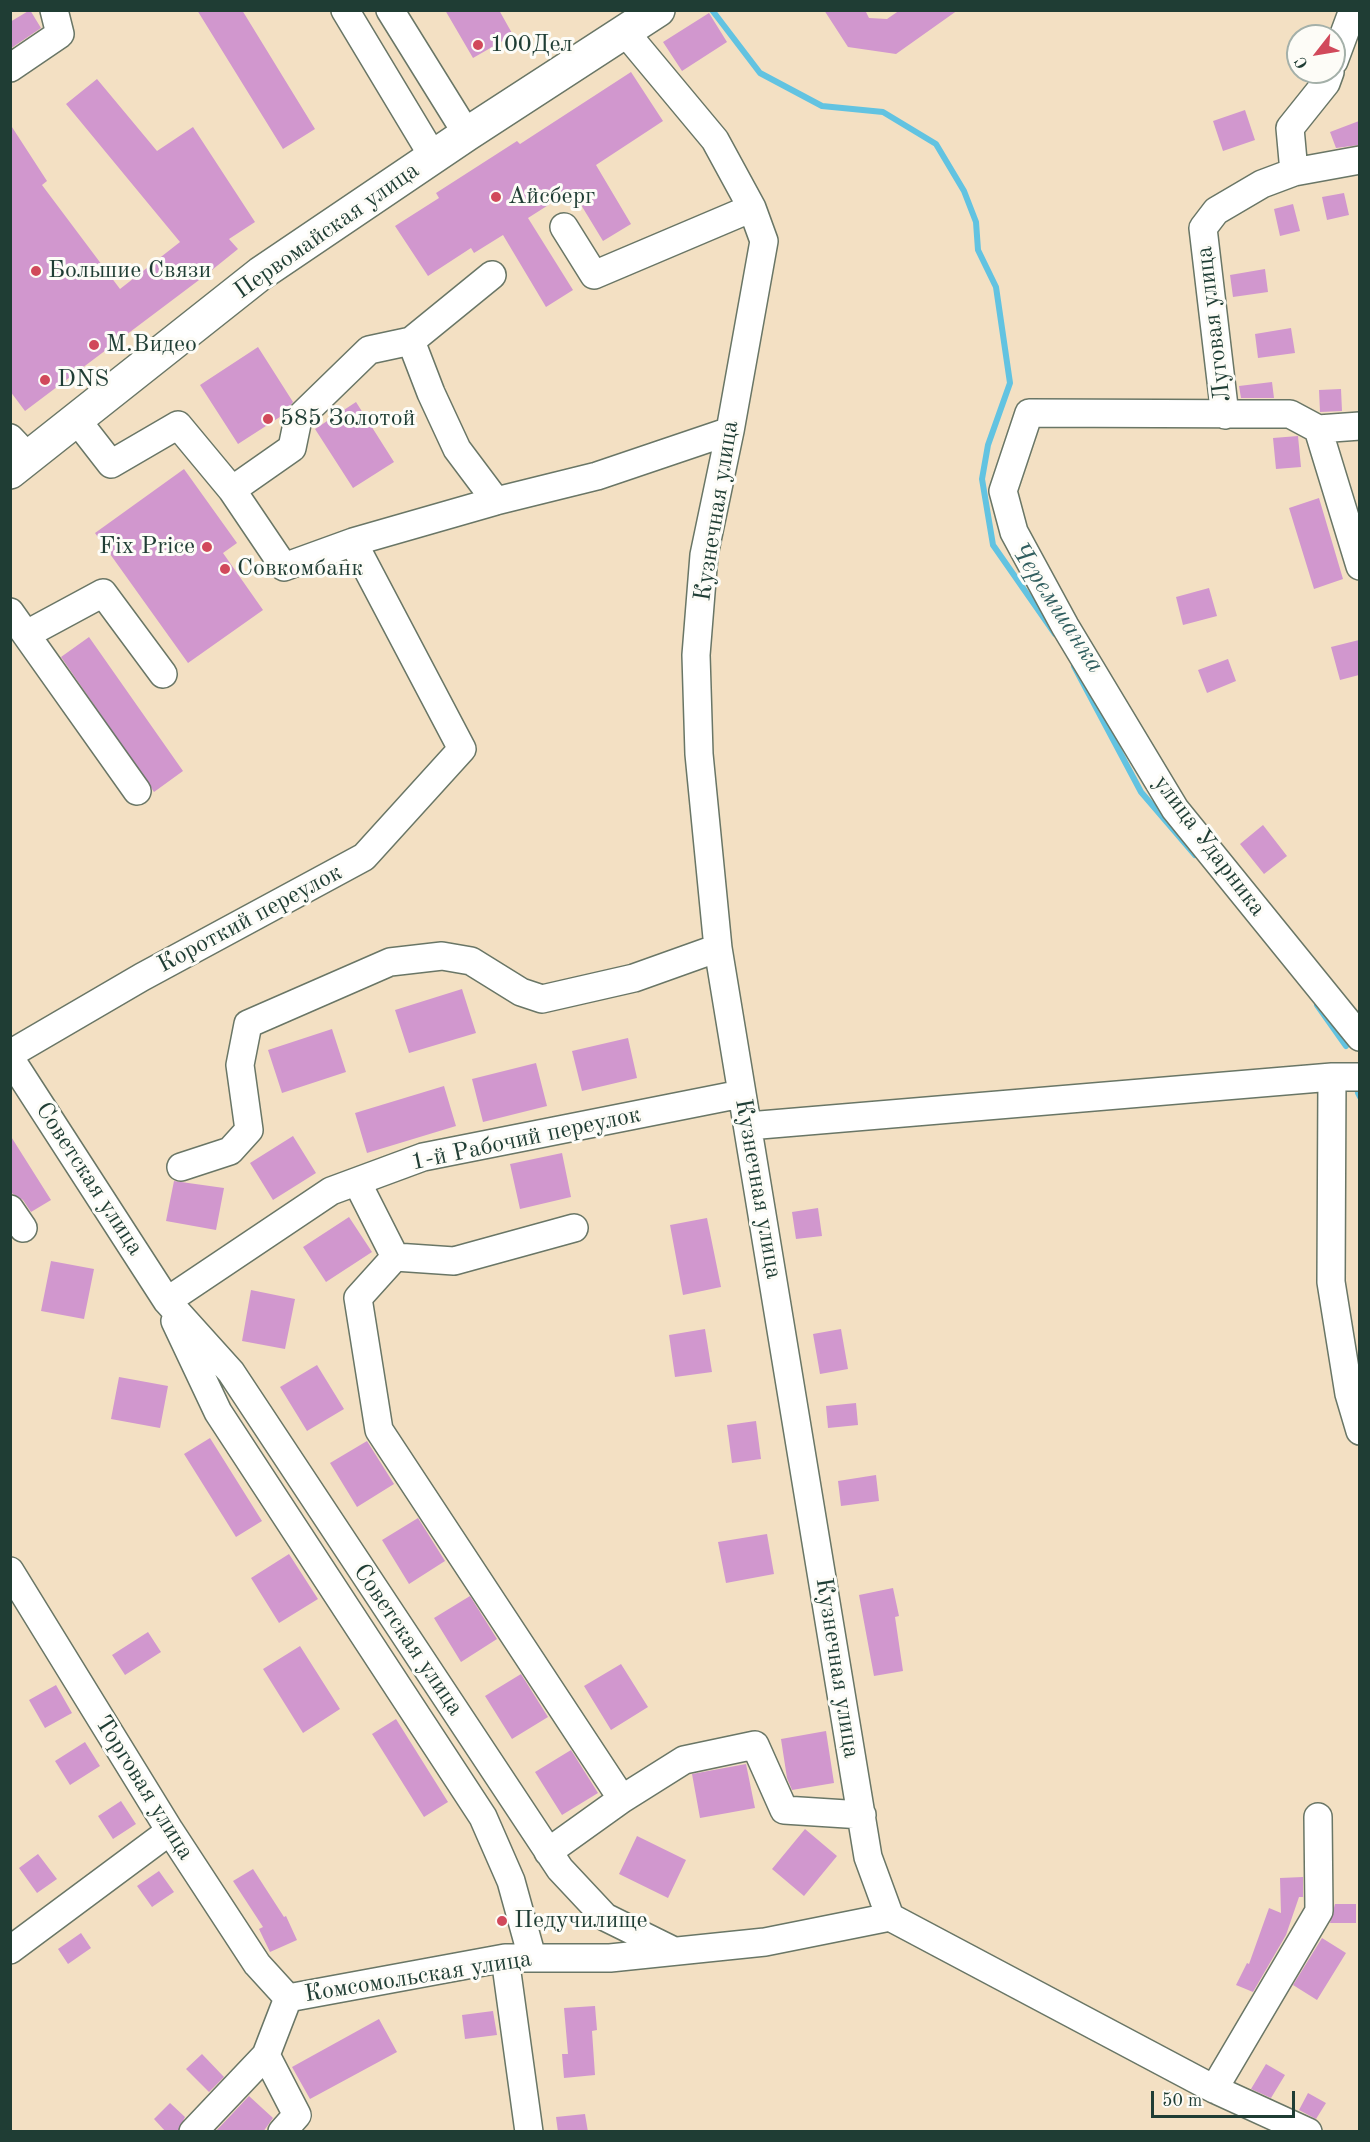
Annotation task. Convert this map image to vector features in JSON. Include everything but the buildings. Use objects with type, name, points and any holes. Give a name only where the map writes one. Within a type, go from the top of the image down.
[{"type":"main road","name":"Первомайская улица","points":[[16,456],[76,419],[260,274],[467,134],[658,10]]},
{"type":"street","points":[[10,68],[60,34],[54,10]]},
{"type":"street","points":[[345,10],[434,158]]},
{"type":"street","points":[[390,10],[467,134]]},
{"type":"street","points":[[1346,29],[1353,10]]},
{"type":"street","name":"Кузнечная улица","points":[[625,32],[715,140],[752,208],[764,241],[730,431],[704,555],[696,656],[699,754],[718,948],[741,1094],[868,1857],[890,1917]]},
{"type":"street","points":[[1294,172],[1290,128],[1325,84]]},
{"type":"street","name":"Луговая улица","points":[[1225,415],[1203,228],[1216,211],[1232,199],[1294,172],[1359,160]]},
{"type":"street","points":[[564,227],[594,275],[752,208]]},
{"type":"street","points":[[232,490],[292,448],[297,418],[369,350],[411,341],[492,275]]},
{"type":"street","points":[[411,341],[430,393],[457,449],[496,501]]},
{"type":"street","name":"улица Ударника","points":[[1225,415],[1029,413],[1003,491],[1014,532],[1065,626],[1175,809],[1359,1037]]},
{"type":"street","points":[[1225,415],[1290,414],[1318,429],[1359,426]]},
{"type":"street","points":[[76,419],[111,464],[177,425],[232,490],[284,567],[353,542],[496,501],[597,476],[730,431]]},
{"type":"street","points":[[1318,429],[1359,566]]},
{"type":"street","name":"Короткий переулок","points":[[11,1060],[142,977],[364,857],[462,749],[353,542]]},
{"type":"street","points":[[27,634],[103,593],[163,674]]},
{"type":"street","points":[[10,612],[137,791]]},
{"type":"street","points":[[181,1167],[230,1151],[249,1130],[240,1065],[248,1024],[390,962],[442,956],[471,961],[521,992],[542,999],[634,978],[718,948]]},
{"type":"street","name":"Советская улица","points":[[11,1060],[167,1301],[231,1372],[560,1869],[605,1917],[674,1951]]},
{"type":"street","points":[[748,1126],[1332,1077],[1359,1077]]},
{"type":"street","points":[[1332,1077],[1331,1282],[1349,1394],[1359,1431]]},
{"type":"street","name":"1-й Рабочий переулок","points":[[167,1301],[332,1191],[423,1157],[741,1094]]},
{"type":"street","points":[[357,1182],[395,1257]]},
{"type":"street","points":[[395,1257],[454,1261],[574,1228]]},
{"type":"street","points":[[395,1257],[358,1298],[379,1430],[621,1798]]},
{"type":"street","name":"Советская улица","points":[[167,1301],[188,1352],[218,1412],[483,1817],[511,1881],[529,2132]]},
{"type":"street","name":"Торговая улица","points":[[10,1571],[170,1831],[256,1964],[288,1998]]},
{"type":"street","points":[[549,1852],[621,1798],[684,1760],[755,1745],[784,1810],[862,1815]]},
{"type":"street","points":[[1214,2089],[1319,1911],[1318,1817]]},
{"type":"street","points":[[10,1950],[170,1831]]},
{"type":"street","points":[[890,1917],[1214,2089],[1308,2132]]},
{"type":"street","name":"Комсомольская улица","points":[[194,2132],[266,2055],[288,1998],[518,1958],[610,1958],[765,1942],[890,1917]]},
{"type":"street","points":[[266,2055],[297,2115],[282,2132]]},
{"type":"waterway","name":"Черемшанка","points":[[712,10],[760,73],[822,106],[883,112],[936,144],[964,191],[976,222],[978,250],[996,287],[1010,383],[988,445],[982,479],[993,545],[1055,634]]},
{"type":"waterway","name":"Черемшанка","points":[[1074,666],[1141,792],[1195,855]]},
{"type":"waterway","name":"Черемшанка","points":[[1317,1005],[1346,1046]]},
{"type":"waterway","name":"Черемшанка","points":[[1358,1093],[1360,1097]]},
{"type":"place","name":"100Дел","points":[[478,45]]},
{"type":"place","name":"Айсберг","points":[[496,197]]},
{"type":"place","name":"Большие Связи","points":[[36,271]]},
{"type":"place","name":"М.Видео","points":[[94,345]]},
{"type":"place","name":"DNS","points":[[45,380]]},
{"type":"place","name":"585 Золотой","points":[[268,419]]},
{"type":"place","name":"Fix Price","points":[[207,547]]},
{"type":"place","name":"Совкомбанк","points":[[225,569]]},
{"type":"place","name":"Педучилище","points":[[502,1921]]}]
